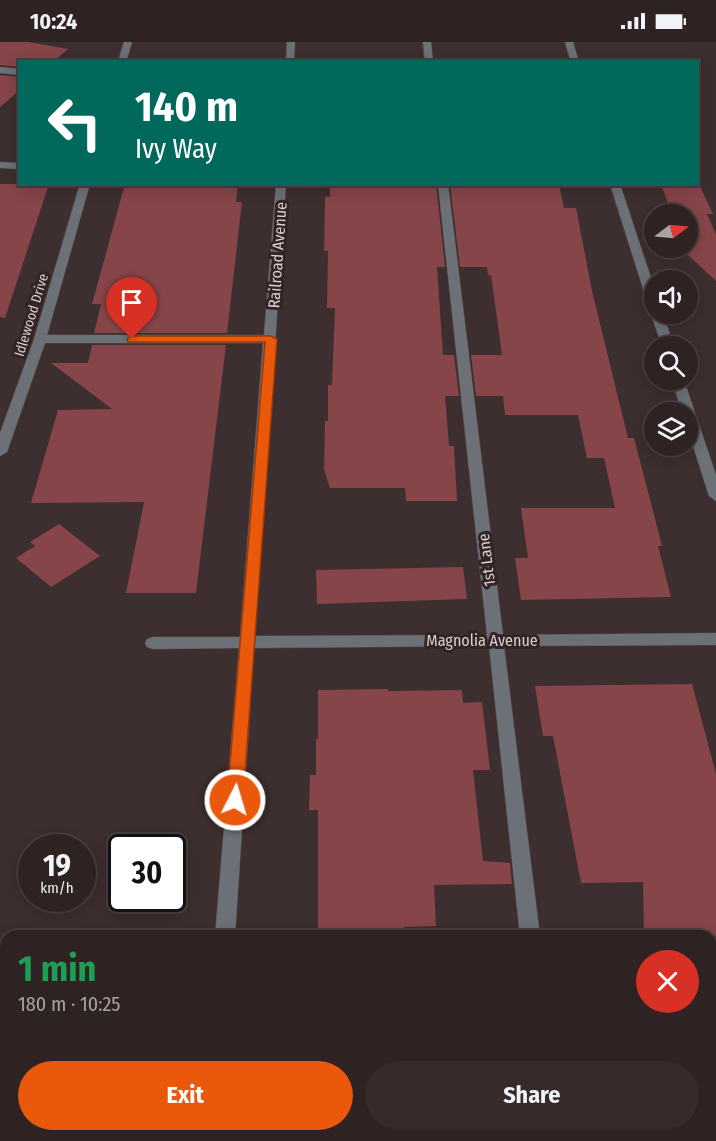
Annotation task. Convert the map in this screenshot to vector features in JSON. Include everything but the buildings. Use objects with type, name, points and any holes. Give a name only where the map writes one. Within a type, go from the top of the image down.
[{"type":"street","points":[[123,60],[128,42]]},
{"type":"street","points":[[290,60],[291,42]]},
{"type":"street","points":[[427,42],[429,60]]},
{"type":"street","points":[[569,42],[574,60]]},
{"type":"street","points":[[0,70],[18,72]]},
{"type":"street","points":[[0,165],[18,166]]},
{"type":"street","name":"Idlewood Drive","points":[[0,452],[40,339],[84,186]]},
{"type":"street","name":"Railroad Avenue","points":[[225,930],[281,186]]},
{"type":"street","name":"1st Lane","points":[[443,186],[529,930]]},
{"type":"street","points":[[616,186],[644,273]]},
{"type":"street","points":[[40,339],[271,339]]},
{"type":"street","points":[[681,390],[716,496]]},
{"type":"street","name":"Magnolia Avenue","points":[[153,643],[716,639]]},
{"type":"route","points":[[132,339],[271,339],[235,800]]}]
